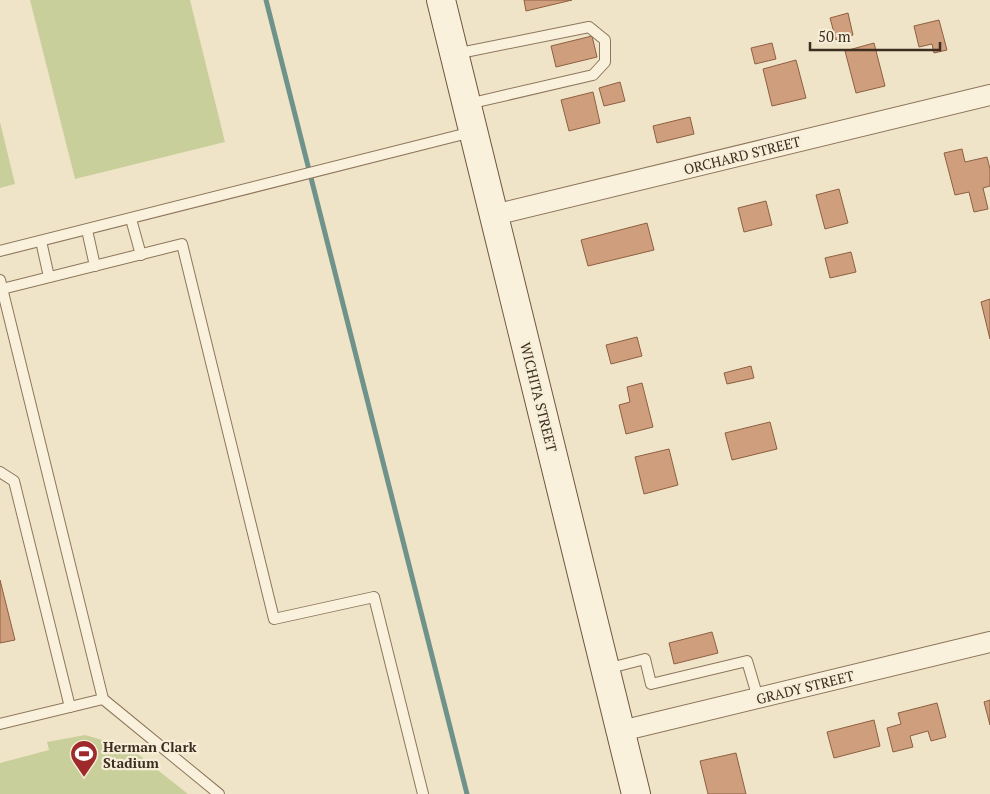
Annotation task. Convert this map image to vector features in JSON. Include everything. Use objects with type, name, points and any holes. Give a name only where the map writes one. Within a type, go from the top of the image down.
[{"type":"main road","name":"WICHITA STREET","points":[[441,0],[636,794]]},
{"type":"street","name":"ORCHARD STREET","points":[[494,215],[990,95]]},
{"type":"street","name":"GRADY STREET","points":[[621,732],[990,642]]},
{"type":"lane","points":[[454,54],[589,27],[605,40],[605,62],[594,75],[467,104]]},
{"type":"lane","points":[[0,251],[474,132]]},
{"type":"lane","points":[[131,219],[141,255]]},
{"type":"lane","points":[[87,230],[95,266]]},
{"type":"lane","points":[[41,241],[49,278]]},
{"type":"lane","points":[[219,794],[103,700],[1,285],[49,278],[182,244],[274,619],[374,598],[423,794]]},
{"type":"lane","points":[[0,472],[14,481],[70,707]]},
{"type":"lane","points":[[605,669],[645,659],[651,684],[747,661],[758,698]]},
{"type":"lane","points":[[0,724],[103,700]]},
{"type":"green space","points":[[30,0],[190,0],[225,142],[75,179]]},
{"type":"green space","points":[[0,122],[15,184],[0,188]]},
{"type":"green space","name":"Herman Clark Stadium","points":[[85,735],[130,748],[188,794],[0,794],[0,763],[49,750],[47,742]]},
{"type":"building","points":[[524,0],[572,0],[526,11]]},
{"type":"building","points":[[848,13],[853,35],[836,40],[830,18]]},
{"type":"building","points":[[939,20],[947,50],[934,53],[932,44],[919,47],[914,26]]},
{"type":"building","points":[[592,36],[597,57],[556,67],[551,46]]},
{"type":"building","points":[[772,43],[776,59],[755,64],[751,48]]},
{"type":"building","points":[[874,43],[885,86],[856,93],[845,51]]},
{"type":"building","points":[[796,60],[806,98],[772,106],[763,69]]},
{"type":"building","points":[[620,82],[625,101],[604,106],[599,88]]},
{"type":"building","points":[[593,92],[600,123],[569,131],[561,100]]},
{"type":"building","points":[[690,117],[694,134],[657,143],[653,126]]},
{"type":"building","points":[[962,149],[965,162],[987,157],[990,169],[990,186],[983,188],[988,209],[974,212],[969,192],[955,195],[944,153]]},
{"type":"building","points":[[839,189],[848,223],[825,229],[816,195]]},
{"type":"building","points":[[766,201],[772,225],[744,232],[738,208]]},
{"type":"building","points":[[647,223],[654,250],[588,266],[581,240]]},
{"type":"building","points":[[851,252],[856,272],[830,278],[825,258]]},
{"type":"building","points":[[990,299],[990,339],[981,302]]},
{"type":"building","points":[[637,337],[642,356],[611,364],[606,345]]},
{"type":"building","points":[[751,366],[754,378],[727,384],[724,373]]},
{"type":"building","points":[[642,383],[653,427],[626,434],[619,405],[630,402],[627,387]]},
{"type":"building","points":[[770,422],[777,449],[732,460],[725,433]]},
{"type":"building","points":[[669,449],[678,485],[644,494],[635,457]]},
{"type":"building","points":[[0,580],[15,640],[0,643]]},
{"type":"building","points":[[712,632],[718,653],[674,664],[669,643]]},
{"type":"building","points":[[990,700],[990,725],[984,702]]},
{"type":"building","points":[[937,703],[946,737],[931,741],[928,731],[910,736],[913,747],[893,752],[887,728],[901,724],[898,713]]},
{"type":"building","points":[[874,720],[880,746],[834,758],[827,732]]},
{"type":"building","points":[[736,753],[746,794],[708,794],[700,761]]},
{"type":"waterway","points":[[266,0],[467,794]]},
{"type":"place","name":"Herman Clark Stadium","points":[[84,778]]}]
